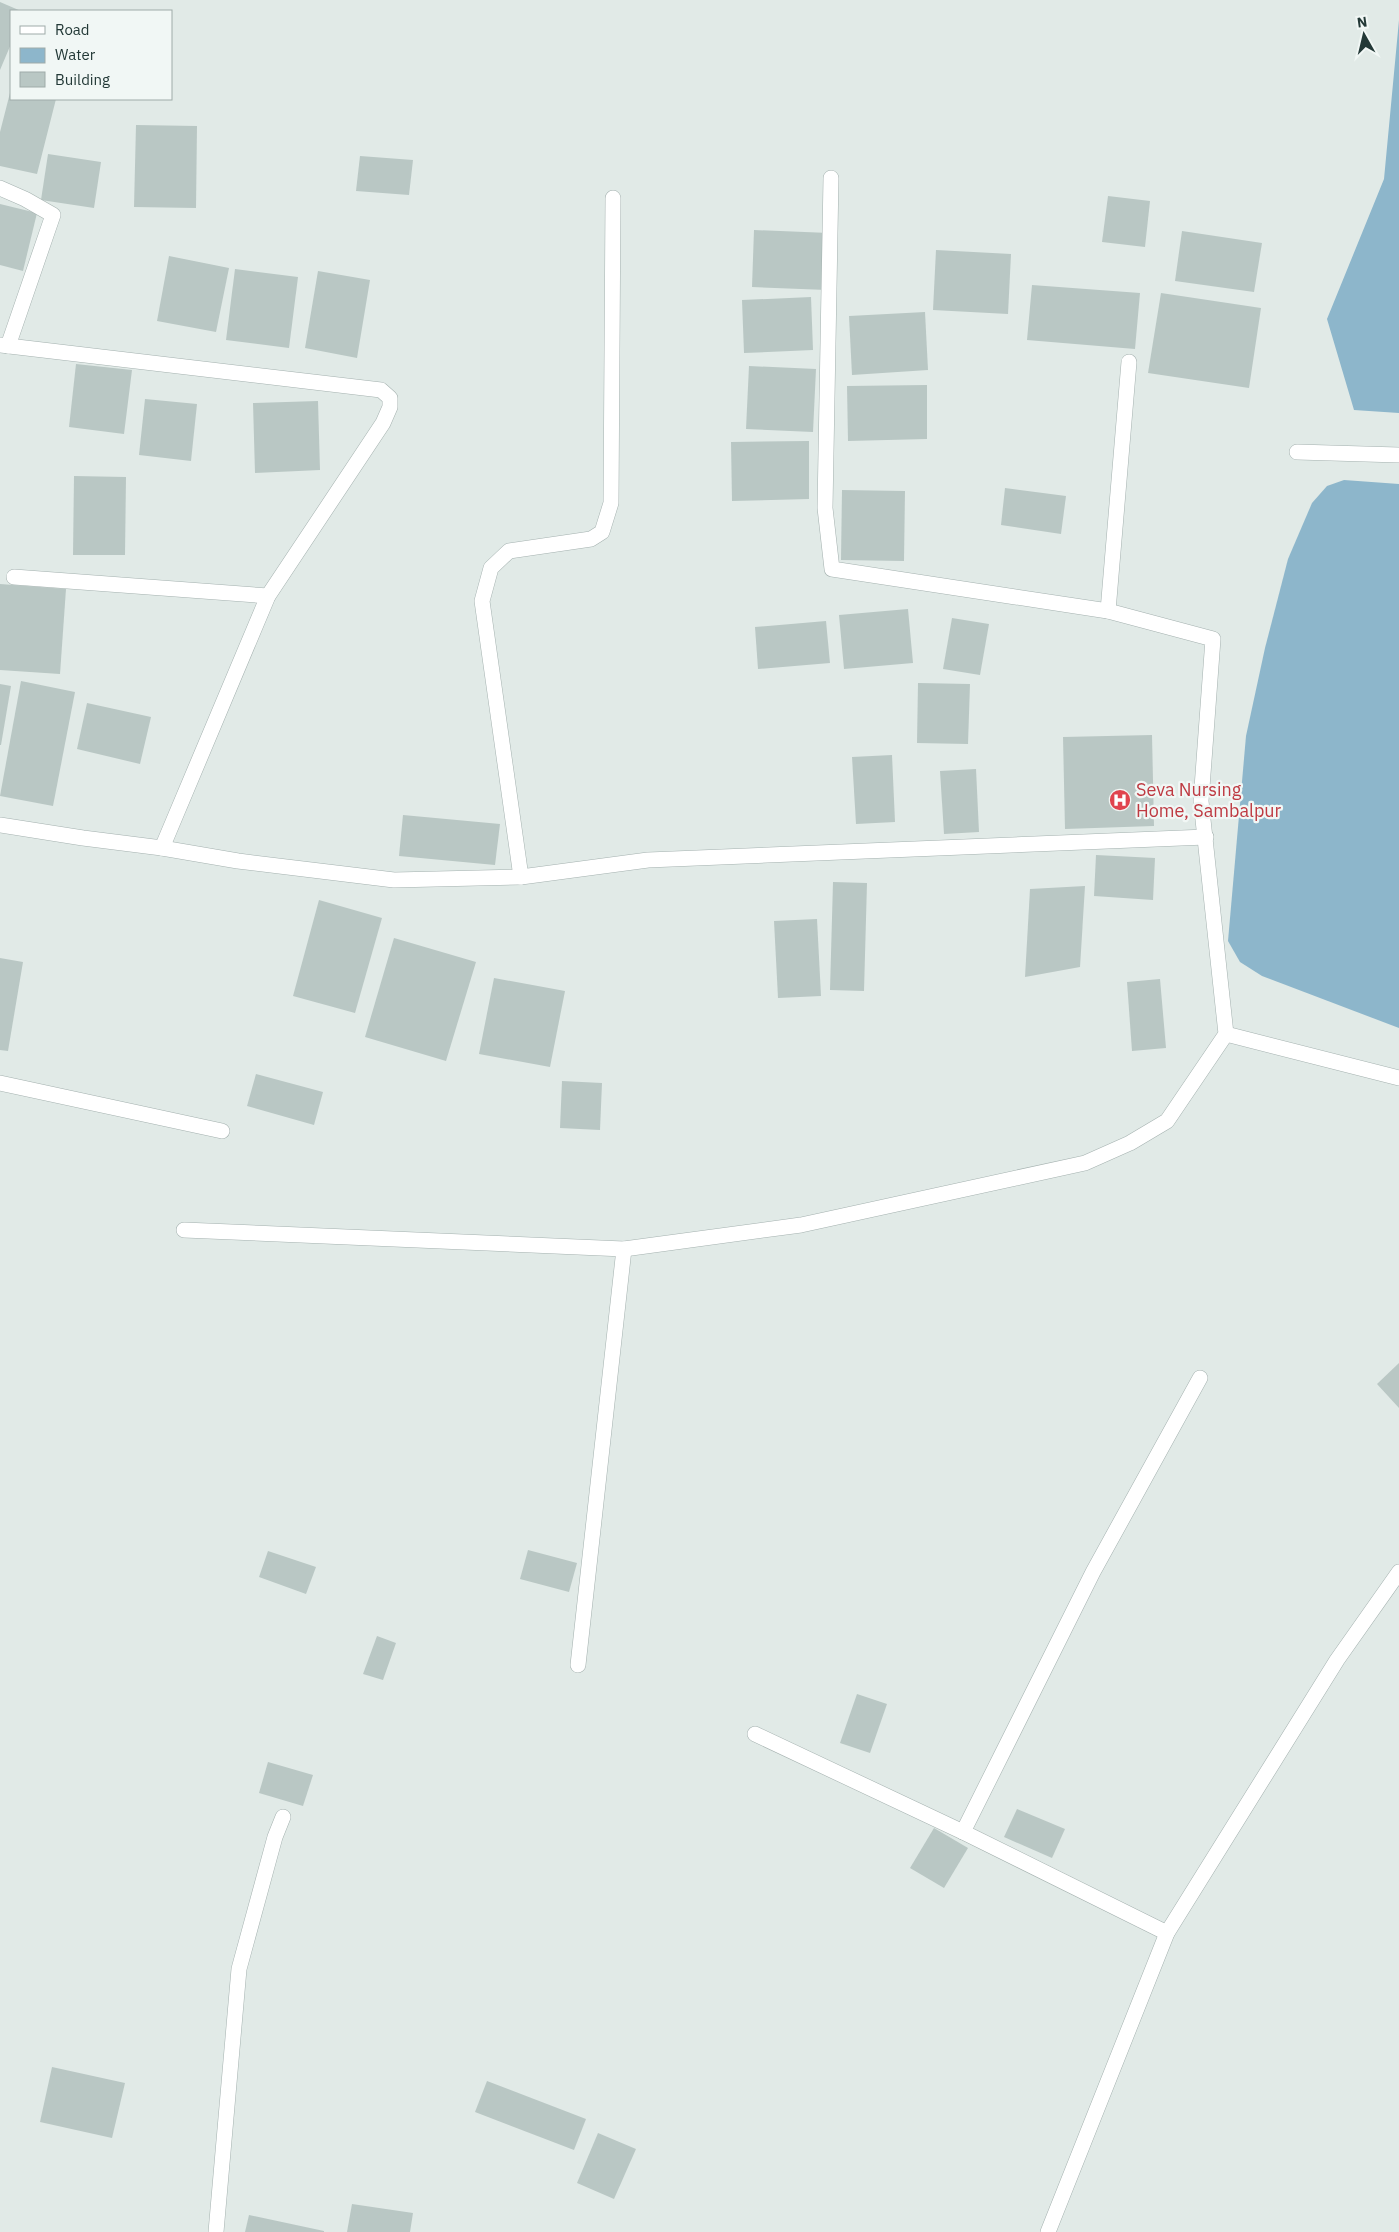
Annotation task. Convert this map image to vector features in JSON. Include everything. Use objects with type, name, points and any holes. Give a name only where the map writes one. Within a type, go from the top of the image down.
[{"type":"street","points":[[184,1230],[624,1249],[800,1224],[1086,1164],[1130,1143],[1167,1121],[1226,1034],[1201,801],[1213,639],[1108,612],[832,569],[825,508],[831,178]]},
{"type":"street","points":[[0,188],[25,199],[53,215],[4,346],[381,390],[390,398],[390,407],[383,423],[268,596],[162,848]]},
{"type":"street","points":[[521,877],[482,601],[490,568],[509,551],[592,539],[602,532],[605,524],[611,503],[613,198]]},
{"type":"street","points":[[1108,612],[1129,362]]},
{"type":"street","points":[[1297,452],[1399,455]]},
{"type":"street","points":[[14,577],[268,596]]},
{"type":"street","points":[[0,825],[238,861],[394,880],[521,877],[648,860],[1206,838]]},
{"type":"street","points":[[1226,1034],[1399,1078]]},
{"type":"street","points":[[0,1083],[222,1131]]},
{"type":"street","points":[[578,1665],[624,1249]]},
{"type":"street","points":[[963,1832],[1093,1572],[1200,1378]]},
{"type":"street","points":[[1048,2232],[1167,1933],[1337,1660],[1399,1572]]},
{"type":"street","points":[[755,1734],[963,1832],[1167,1933]]},
{"type":"street","points":[[216,2232],[239,1969],[275,1837],[283,1817]]},
{"type":"water","points":[[1399,20],[1399,413],[1354,410],[1327,319],[1384,179]]},
{"type":"water","points":[[1344,480],[1399,484],[1399,1028],[1262,976],[1240,962],[1228,941],[1246,736],[1265,648],[1288,559],[1312,503],[1327,486]]},
{"type":"building","points":[[0,2],[19,10],[10,10],[10,46],[0,70]]},
{"type":"building","points":[[10,93],[10,100],[56,100],[37,174],[0,166],[0,132]]},
{"type":"building","points":[[136,125],[197,126],[196,208],[134,207]]},
{"type":"building","points":[[48,154],[101,162],[94,208],[41,200]]},
{"type":"building","points":[[360,156],[413,160],[409,195],[356,191]]},
{"type":"building","points":[[1108,196],[1150,201],[1145,247],[1102,242]]},
{"type":"building","points":[[0,204],[37,213],[23,271],[0,265]]},
{"type":"building","points":[[754,230],[829,233],[827,290],[752,287]]},
{"type":"building","points":[[1182,231],[1262,243],[1254,292],[1175,281]]},
{"type":"building","points":[[936,250],[1011,254],[1008,314],[933,310]]},
{"type":"building","points":[[169,256],[229,268],[216,332],[157,321]]},
{"type":"building","points":[[235,269],[298,277],[289,348],[226,340]]},
{"type":"building","points":[[318,271],[370,280],[357,358],[305,348]]},
{"type":"building","points":[[1032,285],[1140,293],[1135,349],[1027,340]]},
{"type":"building","points":[[1161,293],[1261,308],[1249,388],[1148,373]]},
{"type":"building","points":[[811,297],[813,350],[744,353],[742,300]]},
{"type":"building","points":[[925,312],[928,370],[852,375],[849,316]]},
{"type":"building","points":[[76,364],[132,370],[124,434],[69,427]]},
{"type":"building","points":[[749,366],[816,369],[813,432],[746,429]]},
{"type":"building","points":[[927,385],[927,439],[848,441],[847,386]]},
{"type":"building","points":[[145,399],[197,404],[191,461],[139,455]]},
{"type":"building","points":[[318,401],[320,470],[255,473],[253,403]]},
{"type":"building","points":[[809,441],[809,499],[732,501],[731,442]]},
{"type":"building","points":[[74,476],[126,477],[125,555],[73,555]]},
{"type":"building","points":[[1005,488],[1066,496],[1061,534],[1001,525]]},
{"type":"building","points":[[842,490],[905,491],[904,561],[841,560]]},
{"type":"building","points":[[0,584],[66,589],[60,674],[0,670]]},
{"type":"building","points":[[908,609],[913,663],[844,669],[839,615]]},
{"type":"building","points":[[952,618],[989,624],[980,675],[943,669]]},
{"type":"building","points":[[826,621],[830,663],[758,669],[755,627]]},
{"type":"building","points":[[21,681],[75,692],[53,806],[0,796]]},
{"type":"building","points":[[918,683],[970,684],[968,744],[917,743]]},
{"type":"building","points":[[0,684],[11,686],[1,745],[0,745]]},
{"type":"building","points":[[87,703],[151,717],[140,764],[77,749]]},
{"type":"building","points":[[1152,735],[1154,826],[1065,829],[1063,737]]},
{"type":"building","points":[[892,755],[895,822],[856,824],[852,757]]},
{"type":"building","points":[[976,769],[979,832],[944,834],[940,771]]},
{"type":"building","points":[[403,815],[500,824],[495,865],[399,856]]},
{"type":"building","points":[[1096,855],[1155,858],[1153,900],[1094,896]]},
{"type":"building","points":[[833,882],[867,883],[864,991],[830,990]]},
{"type":"building","points":[[1085,886],[1080,967],[1025,977],[1030,889]]},
{"type":"building","points":[[319,900],[382,918],[355,1013],[293,996]]},
{"type":"building","points":[[817,919],[821,996],[778,998],[774,921]]},
{"type":"building","points":[[394,938],[476,962],[446,1061],[365,1037]]},
{"type":"building","points":[[0,958],[23,962],[8,1051],[0,1050]]},
{"type":"building","points":[[494,978],[565,991],[550,1067],[479,1054]]},
{"type":"building","points":[[1160,979],[1166,1048],[1132,1051],[1127,982]]},
{"type":"building","points":[[256,1074],[323,1092],[314,1125],[247,1106]]},
{"type":"building","points":[[562,1081],[602,1083],[600,1130],[560,1128]]},
{"type":"building","points":[[1399,1363],[1399,1408],[1377,1384]]},
{"type":"building","points":[[528,1550],[577,1563],[569,1592],[520,1579]]},
{"type":"building","points":[[268,1551],[316,1567],[306,1594],[259,1577]]},
{"type":"building","points":[[377,1636],[396,1643],[383,1680],[363,1674]]},
{"type":"building","points":[[857,1694],[887,1704],[870,1753],[840,1743]]},
{"type":"building","points":[[268,1762],[313,1775],[303,1806],[259,1793]]},
{"type":"building","points":[[1017,1809],[1065,1829],[1052,1858],[1004,1837]]},
{"type":"building","points":[[934,1828],[968,1848],[944,1888],[910,1868]]},
{"type":"building","points":[[52,2067],[125,2083],[112,2138],[40,2122]]},
{"type":"building","points":[[487,2081],[586,2119],[574,2150],[475,2112]]},
{"type":"building","points":[[598,2133],[636,2149],[614,2199],[577,2183]]},
{"type":"building","points":[[352,2204],[413,2213],[410,2232],[347,2232]]},
{"type":"building","points":[[249,2215],[324,2231],[324,2232],[245,2232]]},
{"type":"place","name":"Seva Nursing Home, Sambalpur","points":[[1120,800]]}]
